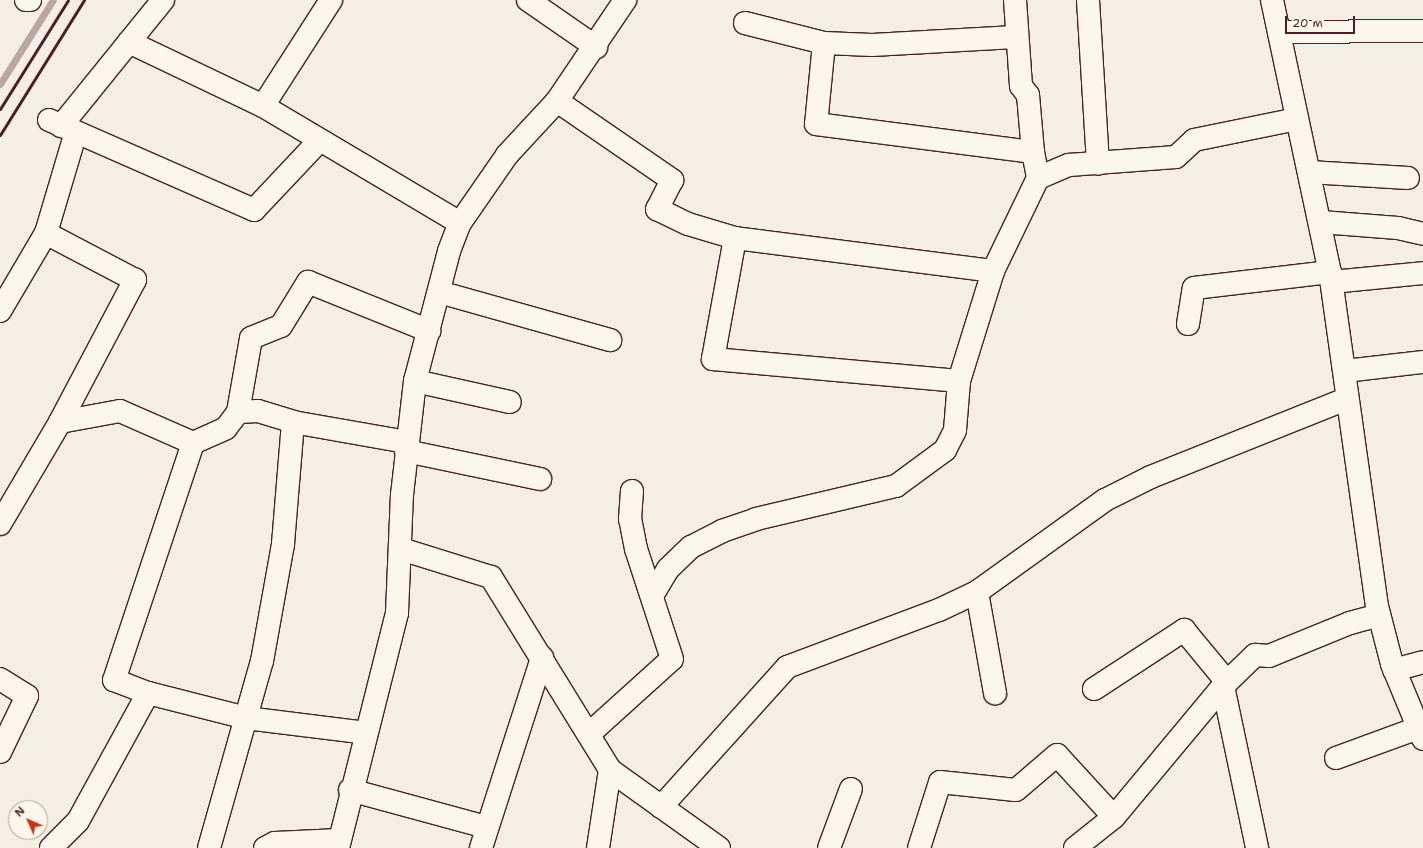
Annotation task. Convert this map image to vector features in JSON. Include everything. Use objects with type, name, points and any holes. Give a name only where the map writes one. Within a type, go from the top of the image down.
[{"type":"street","points":[[0,311],[46,233],[62,126],[163,0]]},
{"type":"street","points":[[263,106],[331,0]]},
{"type":"street","points":[[528,0],[596,47]]},
{"type":"street","points":[[264,848],[275,843],[338,844],[350,790],[397,614],[407,447],[415,381],[439,292],[460,224],[507,155],[557,100],[596,47],[625,0]]},
{"type":"street","points":[[653,594],[668,569],[691,547],[722,531],[756,519],[896,486],[923,468],[945,450],[955,430],[959,381],[993,271],[1038,178],[1033,152],[1028,96],[1021,86],[1015,37],[1015,0]]},
{"type":"street","points":[[1088,0],[1098,164]]},
{"type":"street","points":[[1272,0],[1297,119],[1321,222],[1331,277],[1345,371],[1346,399],[1379,616],[1394,670],[1420,734],[1336,758]]},
{"type":"street","points":[[745,23],[824,43],[872,45],[1015,37]]},
{"type":"street","points":[[1279,32],[1423,31]]},
{"type":"street","points":[[129,42],[263,106],[319,141],[460,224]]},
{"type":"street","points":[[824,43],[816,124],[1033,152]]},
{"type":"street","points":[[557,100],[672,180],[657,209],[688,224],[735,238],[993,271]]},
{"type":"street","points":[[1038,178],[1069,166],[1176,157],[1194,140],[1297,119]]},
{"type":"street","points":[[62,126],[254,210],[319,141]]},
{"type":"street","points":[[1309,172],[1408,178]]},
{"type":"street","points":[[1321,222],[1398,228],[1423,244]]},
{"type":"street","points":[[0,524],[60,422],[135,280],[46,233]]},
{"type":"street","points":[[735,238],[713,359],[959,381]]},
{"type":"street","points":[[1188,324],[1194,288],[1331,277],[1423,273]]},
{"type":"street","points":[[366,733],[246,718],[148,694],[114,680],[193,443],[226,428],[238,412],[251,338],[268,335],[281,326],[308,282],[429,331]]},
{"type":"street","points":[[439,292],[610,340]]},
{"type":"street","points":[[1345,371],[1423,362]]},
{"type":"street","points":[[415,381],[510,402]]},
{"type":"street","points":[[661,807],[787,667],[977,592],[1105,500],[1151,478],[1346,399]]},
{"type":"street","points":[[60,422],[120,411],[193,443]]},
{"type":"street","points":[[238,412],[258,411],[293,422],[407,447],[540,480]]},
{"type":"street","points":[[209,848],[262,661],[282,544],[293,422]]},
{"type":"street","points":[[590,733],[672,659],[653,594],[636,548],[630,519],[632,491]]},
{"type":"street","points":[[401,549],[491,577],[590,733],[610,770],[719,848]]},
{"type":"street","points":[[977,592],[995,693]]},
{"type":"street","points":[[1075,848],[1114,817],[1225,684],[1255,655],[1269,656],[1350,623],[1379,616]]},
{"type":"street","points":[[1094,689],[1184,630],[1225,684],[1257,848]]},
{"type":"street","points":[[481,848],[486,827],[542,658]]},
{"type":"street","points":[[1394,670],[1423,662]]},
{"type":"street","points":[[0,679],[27,696],[0,752]]},
{"type":"street","points":[[51,848],[78,821],[148,694]]},
{"type":"street","points":[[919,848],[940,782],[1016,790],[1057,755],[1114,817]]},
{"type":"street","points":[[598,848],[610,770]]},
{"type":"street","points":[[829,848],[851,789]]},
{"type":"street","points":[[350,790],[486,827]]},
{"type":"waterway","points":[[0,84],[53,0]]},
{"type":"railway","points":[[0,109],[68,0]]},
{"type":"railway","points":[[0,135],[84,0]]}]
